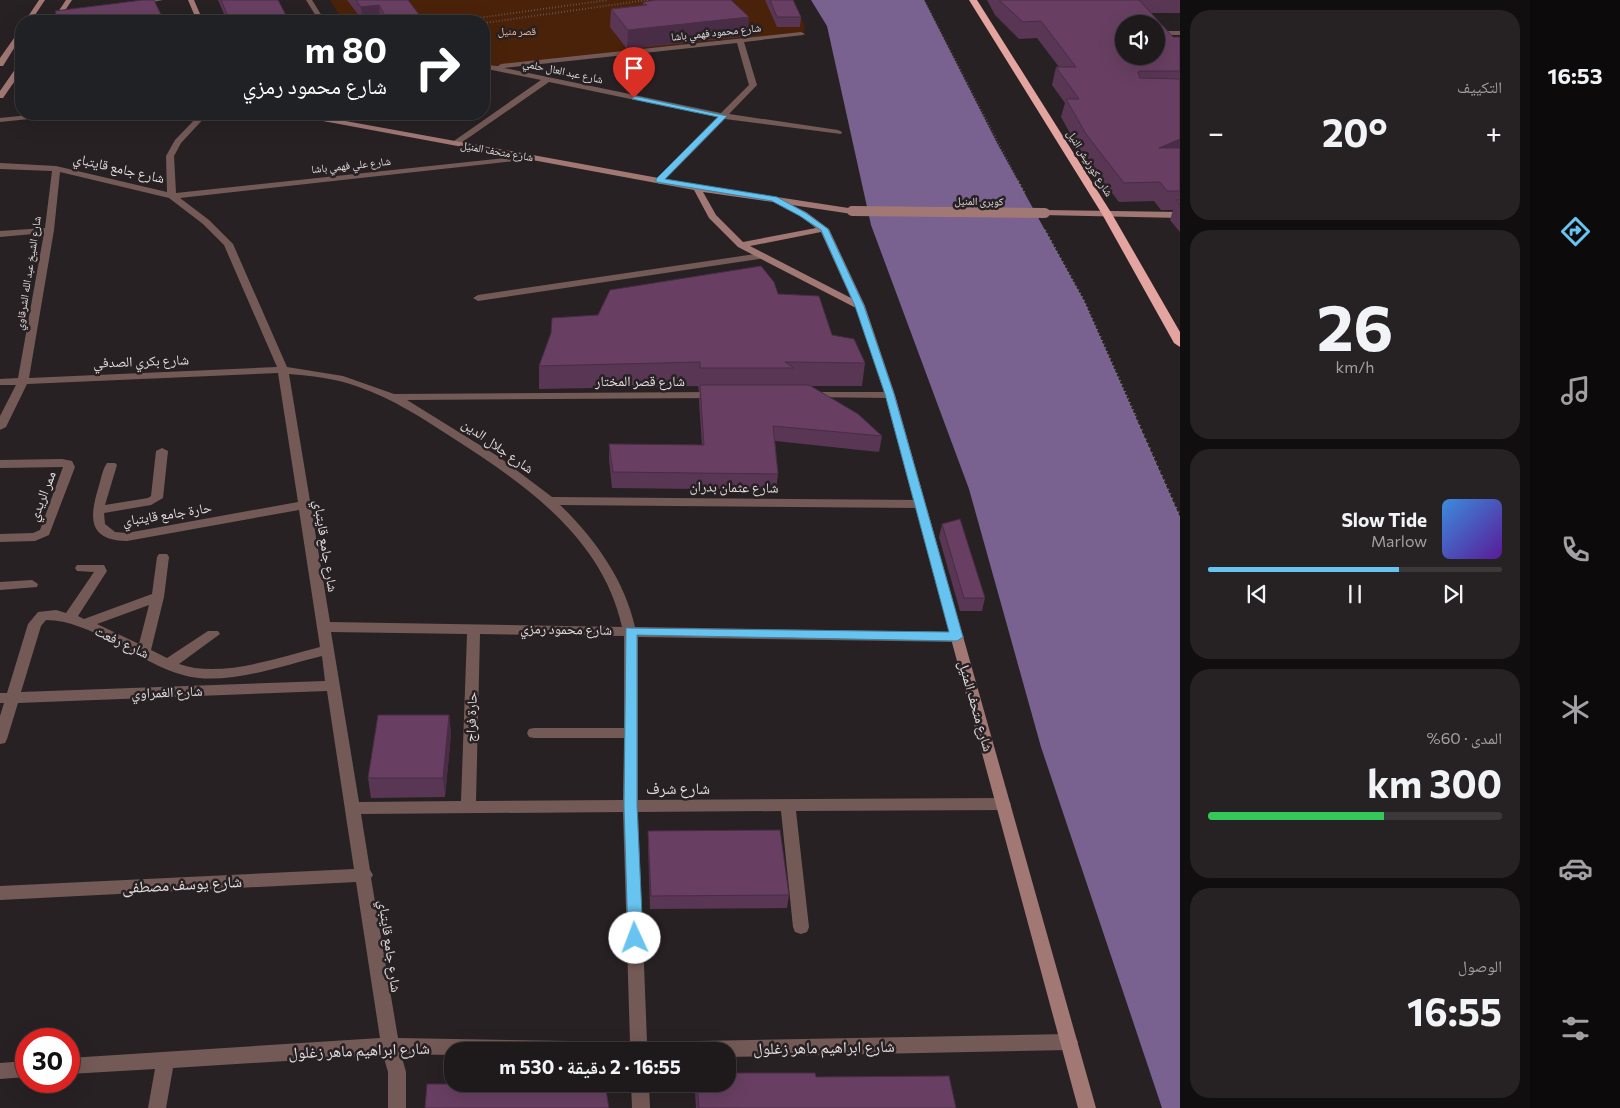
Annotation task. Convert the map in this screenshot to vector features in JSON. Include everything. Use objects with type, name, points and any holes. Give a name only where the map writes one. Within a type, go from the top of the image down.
[{"type":"highway","name":"شارع كورنيش النيل","points":[[972,0],[1107,214],[1180,343]]},
{"type":"street","points":[[32,15],[42,0]]},
{"type":"street","points":[[59,15],[69,0]]},
{"type":"street","points":[[131,3],[160,0]]},
{"type":"street","points":[[192,0],[198,15]]},
{"type":"street","points":[[310,0],[319,15]]},
{"type":"street","points":[[62,11],[73,10]]},
{"type":"street","points":[[1165,33],[1180,33]]},
{"type":"street","name":"شارع محمود فهمي باشا","points":[[490,67],[801,34]]},
{"type":"street","points":[[0,64],[4,52],[15,39]]},
{"type":"street","points":[[659,181],[753,85],[740,41]]},
{"type":"street","name":"شارع عبد العال حلمي","points":[[490,68],[723,116],[838,132]]},
{"type":"street","points":[[0,96],[15,75]]},
{"type":"street","points":[[490,119],[546,80]]},
{"type":"street","points":[[0,120],[15,118]]},
{"type":"street","points":[[172,196],[170,156],[178,142],[198,120]]},
{"type":"street","name":"شارع متحف المنيل","points":[[329,120],[697,188],[852,212]]},
{"type":"street","points":[[455,143],[488,120]]},
{"type":"street","name":"شارع علي فهمي باشا","points":[[172,196],[533,157]]},
{"type":"street","name":"شارع جامع قايتباي","points":[[0,166],[56,169],[121,182],[172,196],[206,222],[228,244],[241,270],[283,370],[354,808],[390,1046],[397,1072],[398,1108]]},
{"type":"street","name":"شارع الشيخ عبد الله الشرقاوي","points":[[2,421],[23,381],[49,230],[56,169]]},
{"type":"street","points":[[697,188],[712,216],[741,245],[860,306]]},
{"type":"street","name":"شارع متحف المنيل","points":[[774,199],[803,214],[824,229],[860,306],[890,394],[1087,1108]]},
{"type":"street","name":"كوبرى المنيل","points":[[852,212],[1107,214]]},
{"type":"street","points":[[1107,214],[1180,215]]},
{"type":"street","points":[[741,245],[824,229]]},
{"type":"street","points":[[0,234],[49,230]]},
{"type":"street","points":[[478,298],[762,256]]},
{"type":"street","name":"شارع بكري الصدفي","points":[[0,382],[283,370]]},
{"type":"street","name":"شارع جلال الدين","points":[[283,370],[322,374],[358,383],[391,396],[430,418],[495,460],[548,501],[574,528],[597,559],[616,593],[630,631],[632,642],[630,806],[639,1042]]},
{"type":"street","points":[[800,395],[890,394]]},
{"type":"street","name":"شارع قصر المختار","points":[[391,396],[730,395]]},
{"type":"street","points":[[111,465],[98,510],[151,501],[157,498],[162,451]]},
{"type":"street","name":"ممر الريدي","points":[[0,464],[62,462],[68,463],[69,467],[46,532],[35,537],[0,538]]},
{"type":"street","name":"شارع عثمان بدران","points":[[548,501],[920,504]]},
{"type":"street","name":"حارة جامع قايتباي","points":[[98,510],[99,524],[102,530],[108,534],[127,537],[305,505]]},
{"type":"street","points":[[144,652],[158,597],[163,557]]},
{"type":"street","points":[[69,619],[101,570],[100,568],[81,568]]},
{"type":"street","points":[[0,586],[32,584]]},
{"type":"street","points":[[83,624],[158,597]]},
{"type":"street","name":"شارع رفعت","points":[[0,739],[6,697],[37,621],[48,614],[83,624],[184,671],[203,674],[229,672],[328,650]]},
{"type":"street","name":"شارع محمود رمزي","points":[[324,627],[957,637]]},
{"type":"street","name":"حارة فراج","points":[[468,806],[474,628]]},
{"type":"street","points":[[169,664],[213,634]]},
{"type":"street","name":"شارع الغمراوي","points":[[6,697],[334,686]]},
{"type":"street","points":[[534,733],[630,733]]},
{"type":"street","name":"شارع شرف","points":[[354,808],[1003,804]]},
{"type":"street","points":[[788,805],[801,927]]},
{"type":"street","name":"شارع يوسف مصطفى","points":[[0,893],[364,875]]},
{"type":"street","name":"شارع ابراهيم ماهر زغلول","points":[[736,1049],[1069,1042]]},
{"type":"street","name":"شارع ابراهيم ماهر زغلول","points":[[80,1065],[390,1046],[444,1047]]},
{"type":"street","points":[[157,1108],[166,1060]]},
{"type":"street","points":[[0,1070],[15,1069]]},
{"type":"street","points":[[640,1092],[641,1108]]},
{"type":"path","points":[[490,16],[608,0]]},
{"type":"path","points":[[490,22],[647,0],[654,6]]},
{"type":"path","points":[[924,0],[1029,201]]},
{"type":"path","points":[[1043,226],[1084,301],[1180,517]]},
{"type":"green space","name":"قصر منيل","points":[[330,0],[794,0],[805,27],[803,33],[490,66],[490,15],[339,15]]},
{"type":"shaded area","points":[[811,0],[924,0],[997,143],[1084,301],[1180,517],[1180,1108],[1162,1108],[1041,747],[969,489],[871,225],[827,26]]},
{"type":"building","points":[[154,0],[161,15],[56,15],[55,11]]},
{"type":"building","points":[[221,0],[278,0],[286,15],[227,15]]},
{"type":"building","points":[[356,0],[408,0],[419,15],[385,15],[379,5],[361,7]]},
{"type":"building","points":[[656,0],[731,0],[749,17],[628,30],[611,9],[647,5],[643,2]]},
{"type":"building","points":[[770,0],[793,0],[801,17],[777,17]]},
{"type":"building","points":[[999,0],[1139,0],[1153,15],[1115,15],[1115,65],[1165,65],[1165,28],[1173,37],[1180,37],[1180,71],[1138,72],[1140,78],[1180,79],[1180,139],[1159,148],[1180,148],[1180,191],[1167,191],[1160,182],[1124,183],[1086,134],[1066,99],[1079,99],[1056,67],[1076,67],[1041,21],[1023,22]]},
{"type":"building","points":[[761,266],[774,282],[778,294],[819,296],[832,335],[854,339],[865,363],[785,362],[794,368],[700,368],[700,362],[539,366],[551,333],[552,318],[598,315],[610,290]]},
{"type":"building","points":[[700,385],[809,385],[858,414],[882,436],[773,426],[778,474],[613,472],[609,444],[704,445]]},
{"type":"building","points":[[960,519],[985,598],[964,598],[942,524]]},
{"type":"building","points":[[378,715],[449,715],[443,778],[368,778]]},
{"type":"building","points":[[780,830],[789,895],[651,896],[648,831]]},
{"type":"building","points":[[736,1073],[815,1073],[816,1077],[949,1076],[956,1108],[699,1108],[698,1092],[736,1092]]},
{"type":"building","points":[[427,1084],[444,1084],[444,1092],[606,1092],[609,1108],[425,1108]]},
{"type":"route","points":[[634,98],[723,116],[659,181],[774,199],[803,214],[824,229],[860,306],[890,394],[957,637],[630,631],[632,642],[630,806],[635,938]]}]
